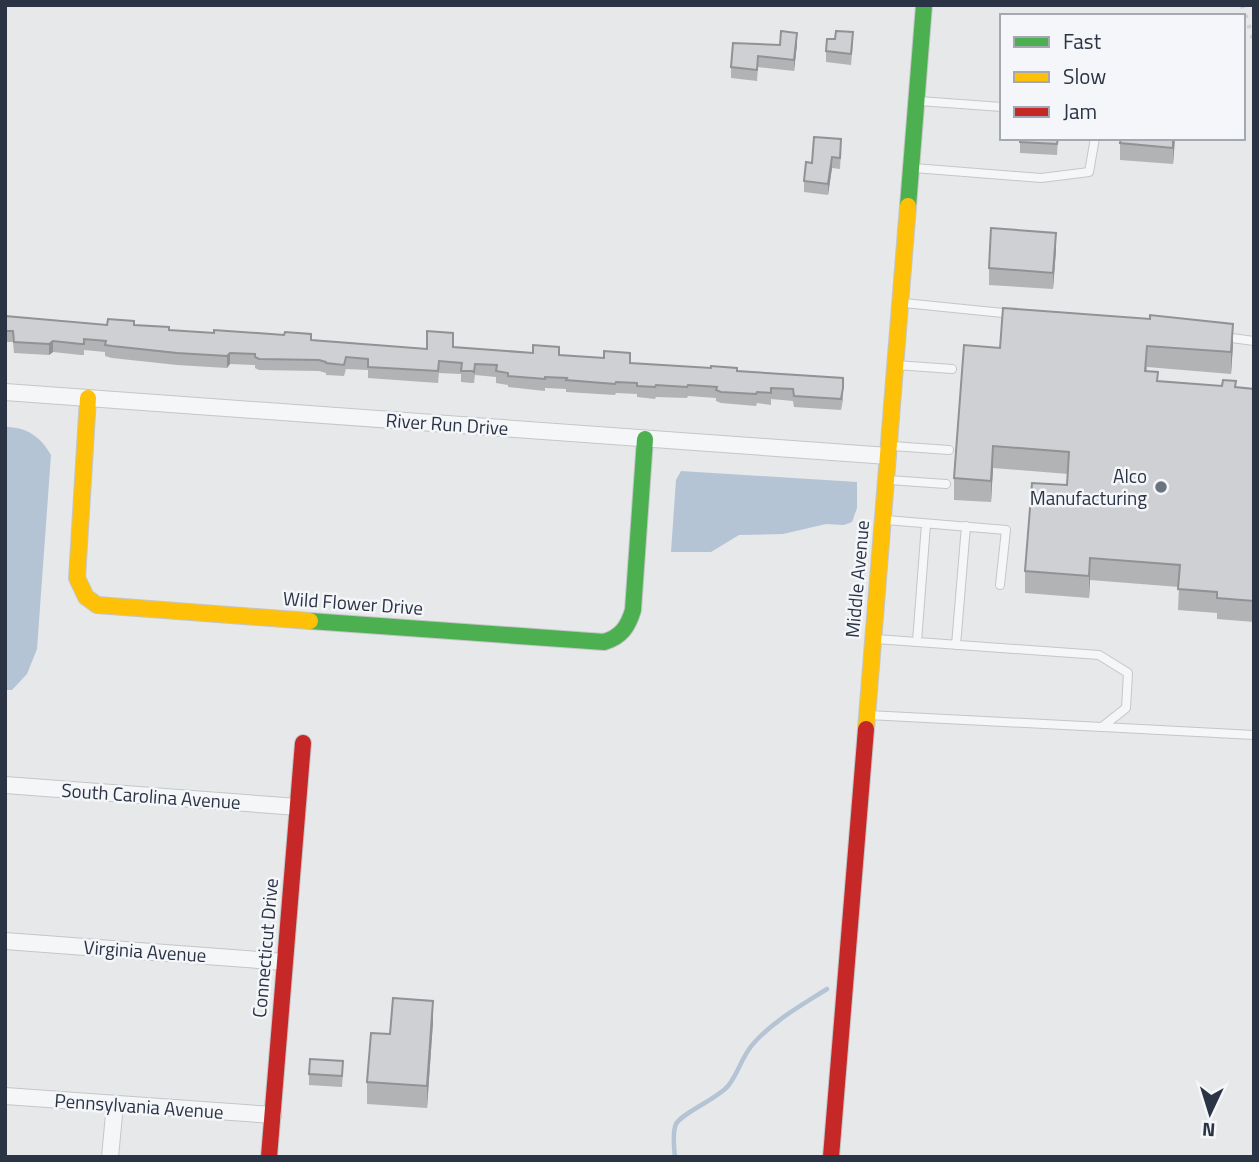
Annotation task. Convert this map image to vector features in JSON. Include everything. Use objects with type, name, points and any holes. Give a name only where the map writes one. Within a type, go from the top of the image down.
[{"type":"street","name":"Middle Avenue","points":[[831,1157],[924,5]]},
{"type":"street","name":"River Run Drive","points":[[5,392],[645,439],[889,451]]},
{"type":"street","name":"Wild Flower Drive","points":[[88,398],[77,578],[86,597],[97,605],[604,642],[611,640],[622,634],[631,620],[645,439]]},
{"type":"street","name":"Connecticut Drive","points":[[269,1157],[303,743]]},
{"type":"street","name":"South Carolina Avenue","points":[[5,785],[298,807]]},
{"type":"street","name":"Virginia Avenue","points":[[5,941],[285,962]]},
{"type":"street","name":"Pennsylvania Avenue","points":[[5,1096],[273,1115]]},
{"type":"street","points":[[110,1157],[115,1104]]},
{"type":"lane","points":[[916,100],[1000,107]]},
{"type":"lane","points":[[911,168],[1041,178],[1089,172],[1095,140]]},
{"type":"lane","points":[[901,303],[1019,314]]},
{"type":"lane","points":[[1214,336],[1254,341]]},
{"type":"lane","points":[[896,365],[952,369]]},
{"type":"lane","points":[[889,451],[949,450]]},
{"type":"lane","points":[[886,480],[946,484]]},
{"type":"lane","points":[[883,520],[1006,530],[1000,585]]},
{"type":"lane","points":[[917,642],[926,524]]},
{"type":"lane","points":[[956,645],[966,526]]},
{"type":"lane","points":[[874,639],[1099,655],[1128,673],[1126,708],[1102,727]]},
{"type":"lane","points":[[867,715],[1254,735]]},
{"type":"water","points":[[5,427],[32,434],[43,443],[51,455],[37,649],[27,674],[12,690],[5,690]]},
{"type":"water","points":[[681,471],[857,482],[857,508],[852,522],[844,525],[826,524],[783,534],[739,535],[711,552],[671,552],[676,480]]},
{"type":"building","points":[[781,31],[797,33],[794,60],[758,56],[757,70],[731,67],[733,43],[780,45]]},
{"type":"building","points":[[836,31],[853,32],[851,54],[826,51],[827,39],[835,39]]},
{"type":"building","points":[[814,137],[841,139],[840,158],[832,157],[828,184],[804,181],[806,162],[812,163]]},
{"type":"building","points":[[1020,140],[1058,140],[1057,144]]},
{"type":"building","points":[[1121,140],[1173,140],[1173,148],[1120,143]]},
{"type":"building","points":[[991,228],[1056,233],[1053,273],[989,268]]},
{"type":"building","name":"Alco Manufacturing","points":[[1003,308],[1150,319],[1150,315],[1233,324],[1231,352],[1147,346],[1145,371],[1158,372],[1157,381],[1222,386],[1223,380],[1236,381],[1235,387],[1254,389],[1254,601],[1217,598],[1217,592],[1178,589],[1180,565],[1090,558],[1089,576],[1025,571],[1032,483],[1067,485],[1069,452],[993,446],[991,481],[954,478],[964,345],[1000,348]]},
{"type":"building","points":[[5,316],[107,325],[108,319],[134,321],[134,325],[214,333],[214,330],[284,335],[285,332],[311,334],[311,340],[427,349],[427,331],[453,333],[453,347],[533,353],[533,345],[559,347],[559,355],[604,358],[604,351],[630,353],[630,363],[711,366],[737,368],[737,371],[843,378],[843,388],[841,399],[794,396],[793,389],[771,388],[771,393],[756,394],[721,392],[716,390],[717,387],[655,387],[637,386],[637,383],[615,384],[566,380],[567,378],[508,376],[508,373],[496,371],[497,365],[475,364],[474,372],[461,371],[462,363],[439,361],[438,371],[368,367],[368,359],[346,357],[344,365],[319,360],[259,359],[255,354],[230,353],[227,356],[177,353],[105,345],[106,341],[84,339],[84,344],[53,341],[49,344],[14,342],[13,331],[5,331]]},
{"type":"building","points":[[393,998],[433,1001],[427,1086],[367,1082],[371,1033],[390,1034]]},
{"type":"building","points":[[310,1059],[343,1061],[342,1076],[309,1074]]},
{"type":"waterway","points":[[675,1157],[676,1124],[728,1086],[749,1049],[769,1028],[827,989]]},
{"type":"railway","points":[[1242,5],[1254,41]]},
{"type":"traffic: fast","points":[[908,206],[924,5]]},
{"type":"traffic: fast","points":[[310,621],[604,642],[615,637],[626,626],[633,610],[645,439]]},
{"type":"traffic: slow","points":[[866,729],[908,206]]},
{"type":"traffic: slow","points":[[88,398],[77,578],[86,597],[97,605],[310,621]]},
{"type":"traffic: jam","points":[[831,1157],[866,729]]},
{"type":"traffic: jam","points":[[269,1157],[303,743]]},
{"type":"place","name":"Alco Manufacturing","points":[[1161,487]]}]
